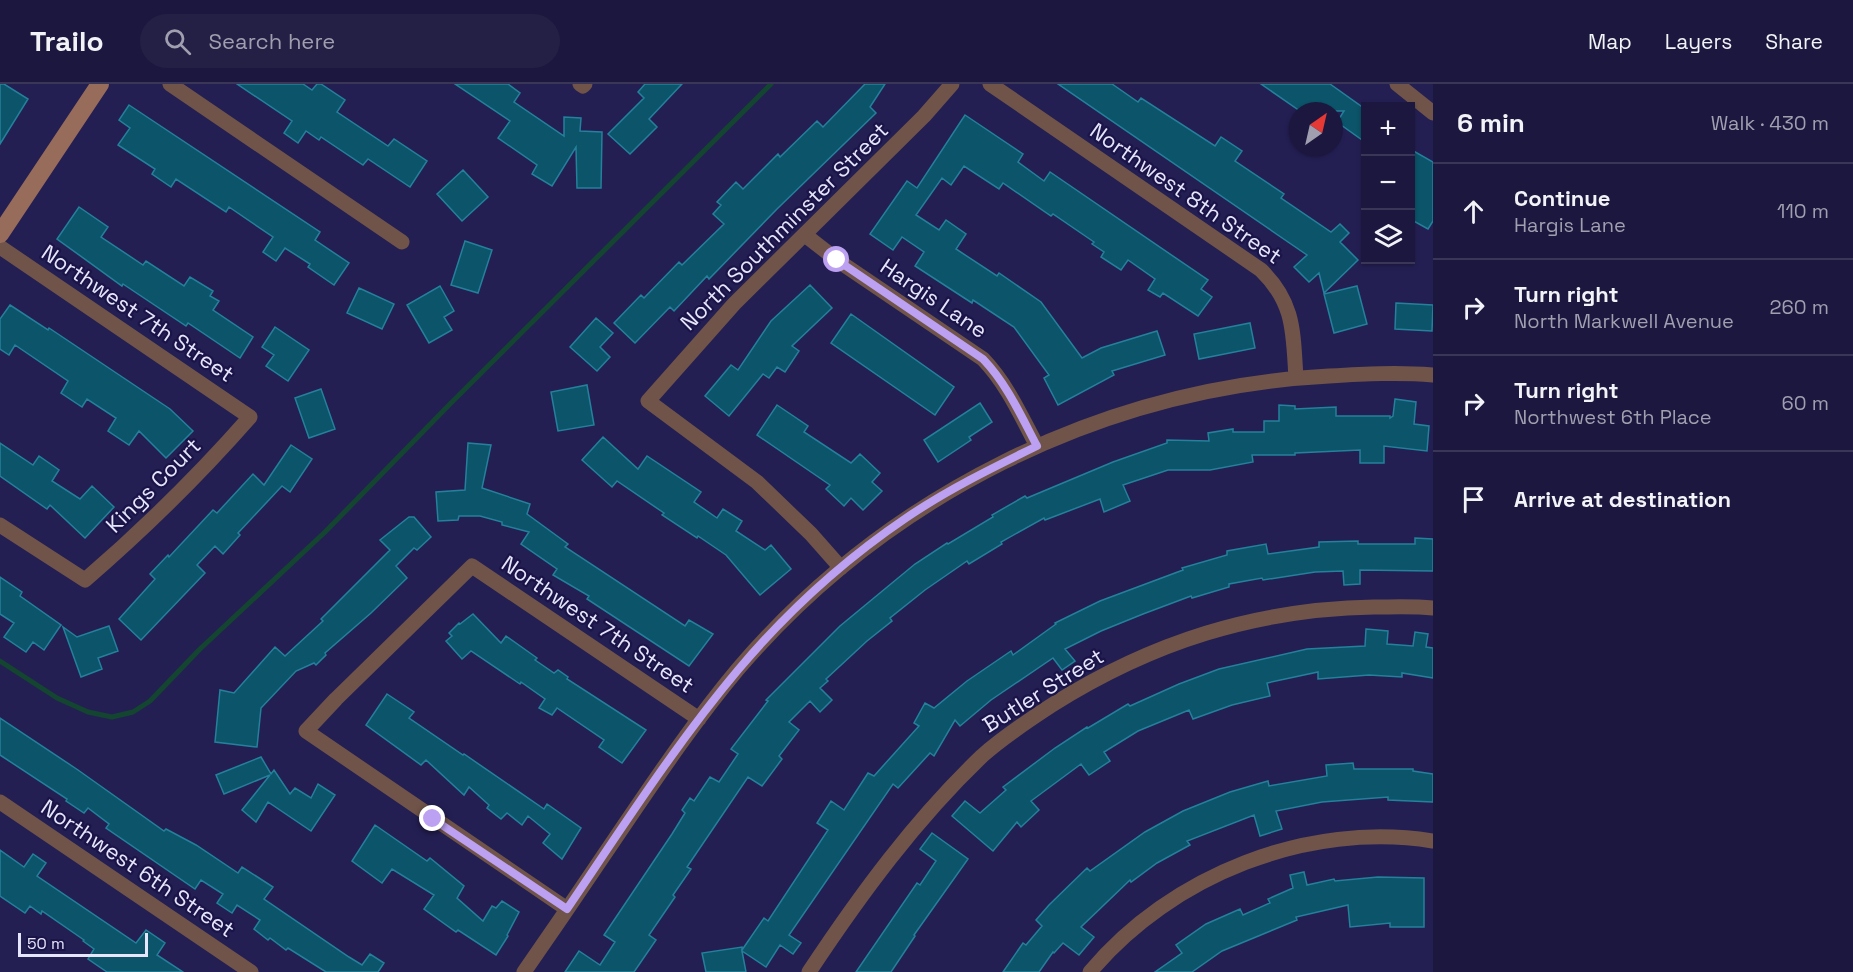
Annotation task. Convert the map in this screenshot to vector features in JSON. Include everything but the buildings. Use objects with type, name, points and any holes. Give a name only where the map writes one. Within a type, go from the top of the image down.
[{"type":"main road","points":[[0,234],[95,86]]},
{"type":"street","points":[[170,84],[402,242]]},
{"type":"street","name":"North Southminster Street","points":[[840,568],[803,526],[757,482],[648,401],[734,304],[924,116],[952,84]]},
{"type":"street","name":"Northwest 8th Street","points":[[990,84],[1261,270],[1274,282],[1289,312],[1296,378]]},
{"type":"street","points":[[1397,84],[1433,113]]},
{"type":"street","name":"Hargis Lane","points":[[805,235],[837,260],[983,359],[996,372],[1010,394],[1037,446]]},
{"type":"street","name":"Northwest 7th Street","points":[[0,247],[250,417]]},
{"type":"street","points":[[524,972],[677,748],[739,669],[840,568],[904,519],[978,475],[1037,446],[1084,426],[1151,404],[1218,389],[1296,378],[1372,374],[1433,375]]},
{"type":"street","name":"Kings Court","points":[[0,525],[85,580],[116,554],[250,417]]},
{"type":"street","name":"Northwest 7th Street","points":[[567,909],[342,758],[306,731],[472,566],[699,719]]},
{"type":"street","name":"Butler Street","points":[[809,972],[897,849],[941,798],[984,754],[1085,684],[1174,643],[1252,620],[1281,614],[1338,608],[1433,608]]},
{"type":"street","name":"Northwest 6th Street","points":[[0,802],[251,972]]},
{"type":"street","points":[[1090,972],[1123,938],[1162,907],[1232,867],[1285,849],[1330,841],[1376,836],[1433,841]]},
{"type":"waterway","points":[[0,661],[57,698],[88,712],[112,717],[133,712],[150,701],[200,649],[325,532],[771,84]]},
{"type":"route","points":[[433,819],[567,909],[699,719],[739,669],[804,601],[840,568],[904,519],[978,475],[1037,446],[1010,394],[996,372],[983,359],[837,260]]}]
